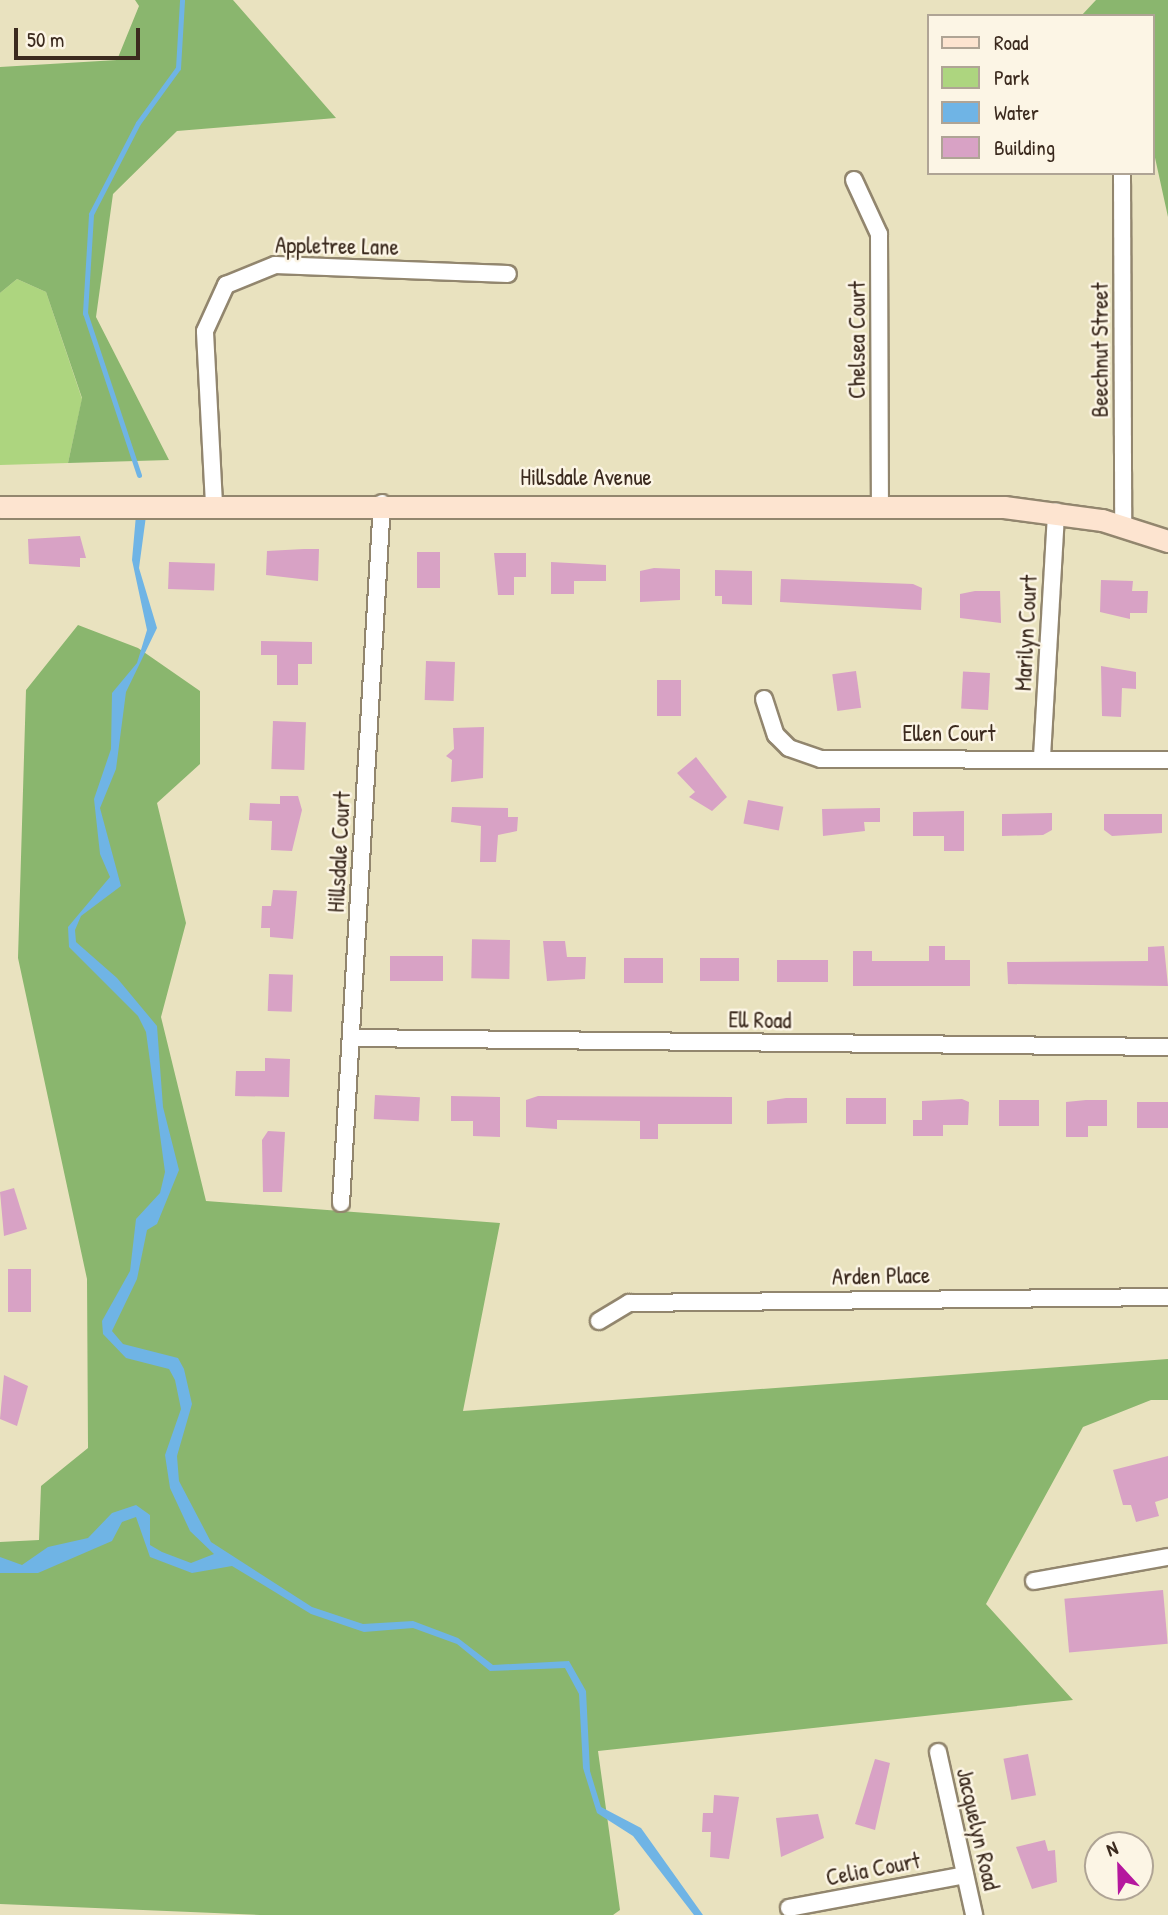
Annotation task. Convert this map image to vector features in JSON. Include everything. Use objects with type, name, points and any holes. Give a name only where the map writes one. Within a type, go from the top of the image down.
[{"type":"street","name":"Beechnut Street","points":[[1122,175],[1124,526]]},
{"type":"street","name":"Chelsea Court","points":[[854,180],[878,234],[880,505]]},
{"type":"street","name":"Appletree Lane","points":[[214,504],[205,331],[226,285],[275,265],[508,274]]},
{"type":"street","name":"Hillsdale Avenue","points":[[0,507],[382,503],[880,505],[1056,511],[1124,526],[1168,541]]},
{"type":"street","name":"Hillsdale Court","points":[[341,1203],[382,503]]},
{"type":"street","name":"Marilyn Court","points":[[1042,757],[1056,511]]},
{"type":"street","name":"Ellen Court","points":[[764,699],[776,735],[805,756],[1168,760]]},
{"type":"street","name":"Ell Road","points":[[351,1038],[1168,1047]]},
{"type":"street","name":"Arden Place","points":[[599,1321],[629,1303],[1168,1297]]},
{"type":"street","points":[[1034,1581],[1168,1557]]},
{"type":"street","name":"Jacquelyn Road","points":[[938,1752],[974,1915]]},
{"type":"street","name":"Celia Court","points":[[789,1908],[965,1875]]},
{"type":"green space","points":[[135,0],[233,0],[336,118],[177,131],[113,194],[96,317],[169,460],[68,463],[82,398],[46,292],[17,279],[0,293],[0,67],[117,60],[139,6]]},
{"type":"green space","points":[[1096,0],[1168,0],[1168,217],[1154,153],[1154,14],[1083,14]]},
{"type":"green space","points":[[17,279],[46,292],[82,399],[68,463],[0,465],[0,293]]},
{"type":"green space","points":[[78,625],[138,648],[200,691],[200,764],[157,803],[186,923],[161,1017],[206,1201],[500,1223],[463,1411],[1168,1359],[1168,1400],[1151,1400],[1083,1427],[986,1604],[1073,1700],[598,1751],[620,1910],[613,1915],[260,1915],[0,1904],[0,1542],[39,1540],[41,1486],[88,1448],[87,1279],[18,958],[26,690]]},
{"type":"water","points":[[136,515],[146,516],[139,568],[157,628],[126,692],[116,769],[100,808],[121,886],[81,916],[75,930],[76,942],[117,978],[157,1026],[163,1107],[179,1170],[157,1224],[147,1230],[137,1279],[112,1331],[123,1344],[178,1358],[184,1369],[192,1404],[177,1456],[179,1481],[211,1542],[312,1607],[363,1624],[413,1621],[458,1638],[493,1665],[569,1661],[586,1691],[590,1771],[601,1807],[641,1828],[703,1915],[694,1915],[633,1836],[597,1813],[583,1768],[579,1694],[565,1668],[490,1671],[457,1644],[413,1628],[364,1632],[311,1614],[232,1566],[192,1573],[150,1557],[136,1517],[122,1522],[112,1541],[38,1573],[0,1573],[0,1557],[22,1565],[48,1547],[88,1538],[112,1513],[136,1505],[150,1515],[150,1545],[191,1563],[214,1554],[190,1531],[170,1488],[165,1455],[181,1409],[175,1380],[169,1369],[126,1358],[103,1334],[102,1321],[130,1271],[136,1219],[160,1193],[165,1172],[146,1032],[138,1016],[69,947],[68,927],[110,877],[100,854],[94,799],[111,749],[112,693],[137,663],[147,630],[132,560]]},
{"type":"building","points":[[80,536],[86,558],[80,558],[80,567],[29,564],[28,539]]},
{"type":"building","points":[[319,549],[318,581],[266,575],[267,551]]},
{"type":"building","points":[[417,552],[440,552],[440,588],[417,588]]},
{"type":"building","points":[[494,553],[526,553],[526,577],[514,577],[514,595],[498,595]]},
{"type":"building","points":[[169,562],[215,564],[214,591],[168,589]]},
{"type":"building","points":[[551,562],[606,565],[606,581],[574,581],[574,594],[551,594]]},
{"type":"building","points":[[654,568],[680,569],[680,600],[640,602],[640,571]]},
{"type":"building","points":[[715,570],[752,571],[752,605],[722,604],[722,596],[715,596]]},
{"type":"building","points":[[781,579],[913,584],[922,588],[921,610],[780,602]]},
{"type":"building","points":[[1101,580],[1133,581],[1132,591],[1148,591],[1147,613],[1130,613],[1130,619],[1100,612]]},
{"type":"building","points":[[1000,591],[1001,623],[960,618],[960,594]]},
{"type":"building","points":[[261,641],[312,642],[312,664],[298,664],[298,685],[277,685],[277,655],[261,655]]},
{"type":"building","points":[[426,661],[455,662],[454,701],[425,700]]},
{"type":"building","points":[[1101,666],[1136,672],[1136,689],[1122,688],[1121,717],[1102,716]]},
{"type":"building","points":[[856,671],[861,708],[837,711],[832,674]]},
{"type":"building","points":[[963,672],[990,673],[988,710],[961,709]]},
{"type":"building","points":[[657,680],[681,680],[681,716],[657,716]]},
{"type":"building","points":[[273,721],[306,722],[304,770],[271,769]]},
{"type":"building","points":[[484,727],[483,778],[451,782],[452,760],[446,756],[454,749],[453,728]]},
{"type":"building","points":[[696,757],[727,797],[712,811],[689,797],[695,792],[677,773]]},
{"type":"building","points":[[280,796],[298,796],[302,810],[292,851],[271,850],[272,821],[249,820],[250,803],[280,804]]},
{"type":"building","points":[[748,800],[783,807],[779,830],[743,824]]},
{"type":"building","points":[[452,807],[508,808],[508,817],[518,817],[517,831],[498,835],[496,862],[480,862],[481,826],[451,822]]},
{"type":"building","points":[[880,808],[880,822],[864,822],[865,831],[823,836],[822,809]]},
{"type":"building","points":[[964,811],[964,851],[944,851],[944,836],[913,836],[913,812]]},
{"type":"building","points":[[1052,813],[1052,830],[1043,835],[1002,836],[1002,814]]},
{"type":"building","points":[[1104,814],[1162,814],[1162,833],[1112,836],[1104,830]]},
{"type":"building","points":[[273,890],[297,891],[293,939],[270,937],[270,928],[261,928],[262,906],[271,906]]},
{"type":"building","points":[[472,939],[510,940],[509,979],[471,978]]},
{"type":"building","points":[[543,941],[565,941],[567,957],[586,957],[585,979],[547,981]]},
{"type":"building","points":[[929,946],[945,946],[945,960],[970,960],[970,986],[853,986],[853,951],[872,951],[872,961],[929,961]]},
{"type":"building","points":[[1164,946],[1168,986],[1008,984],[1007,962],[1148,961],[1148,947]]},
{"type":"building","points":[[390,956],[443,956],[443,981],[390,981]]},
{"type":"building","points":[[624,958],[663,958],[663,983],[624,983]]},
{"type":"building","points":[[700,958],[739,958],[739,981],[700,981]]},
{"type":"building","points":[[777,960],[828,960],[828,982],[777,982]]},
{"type":"building","points":[[269,974],[293,975],[292,1012],[268,1011]]},
{"type":"building","points":[[265,1058],[290,1059],[289,1097],[235,1096],[236,1071],[265,1071]]},
{"type":"building","points":[[375,1095],[420,1097],[419,1121],[374,1119]]},
{"type":"building","points":[[451,1096],[500,1097],[500,1137],[473,1136],[473,1121],[451,1121]]},
{"type":"building","points":[[538,1096],[732,1097],[732,1124],[658,1124],[658,1139],[640,1139],[640,1121],[557,1120],[557,1129],[526,1127],[526,1100]]},
{"type":"building","points":[[807,1098],[807,1123],[767,1124],[767,1101]]},
{"type":"building","points":[[846,1098],[886,1098],[886,1124],[846,1124]]},
{"type":"building","points":[[962,1099],[969,1102],[968,1125],[943,1125],[943,1136],[913,1136],[913,1120],[922,1120],[922,1101]]},
{"type":"building","points":[[999,1100],[1039,1100],[1039,1126],[999,1126]]},
{"type":"building","points":[[1107,1100],[1107,1126],[1088,1126],[1088,1137],[1066,1137],[1066,1102]]},
{"type":"building","points":[[1137,1102],[1168,1102],[1168,1128],[1137,1128]]},
{"type":"building","points":[[268,1131],[285,1132],[282,1192],[263,1192],[262,1140]]},
{"type":"building","points":[[14,1188],[27,1229],[4,1236],[0,1192]]},
{"type":"building","points":[[8,1269],[31,1269],[31,1312],[8,1312]]},
{"type":"building","points":[[4,1375],[28,1386],[17,1426],[0,1419]]},
{"type":"building","points":[[1168,1456],[1168,1498],[1155,1502],[1159,1516],[1136,1522],[1131,1505],[1123,1505],[1113,1470]]},
{"type":"building","points":[[1163,1590],[1168,1644],[1069,1652],[1064,1599]]},
{"type":"building","points":[[1028,1754],[1036,1795],[1011,1800],[1003,1759]]},
{"type":"building","points":[[875,1759],[890,1763],[875,1830],[855,1824]]},
{"type":"building","points":[[714,1795],[739,1797],[729,1859],[710,1857],[711,1832],[702,1832],[703,1813],[713,1813]]},
{"type":"building","points":[[818,1814],[824,1838],[781,1857],[776,1818]]},
{"type":"building","points":[[1045,1840],[1048,1851],[1055,1850],[1057,1882],[1032,1889],[1016,1847]]},
{"type":"waterway","points":[[139,475],[85,313],[91,214],[138,123],[178,68],[182,0]]}]
